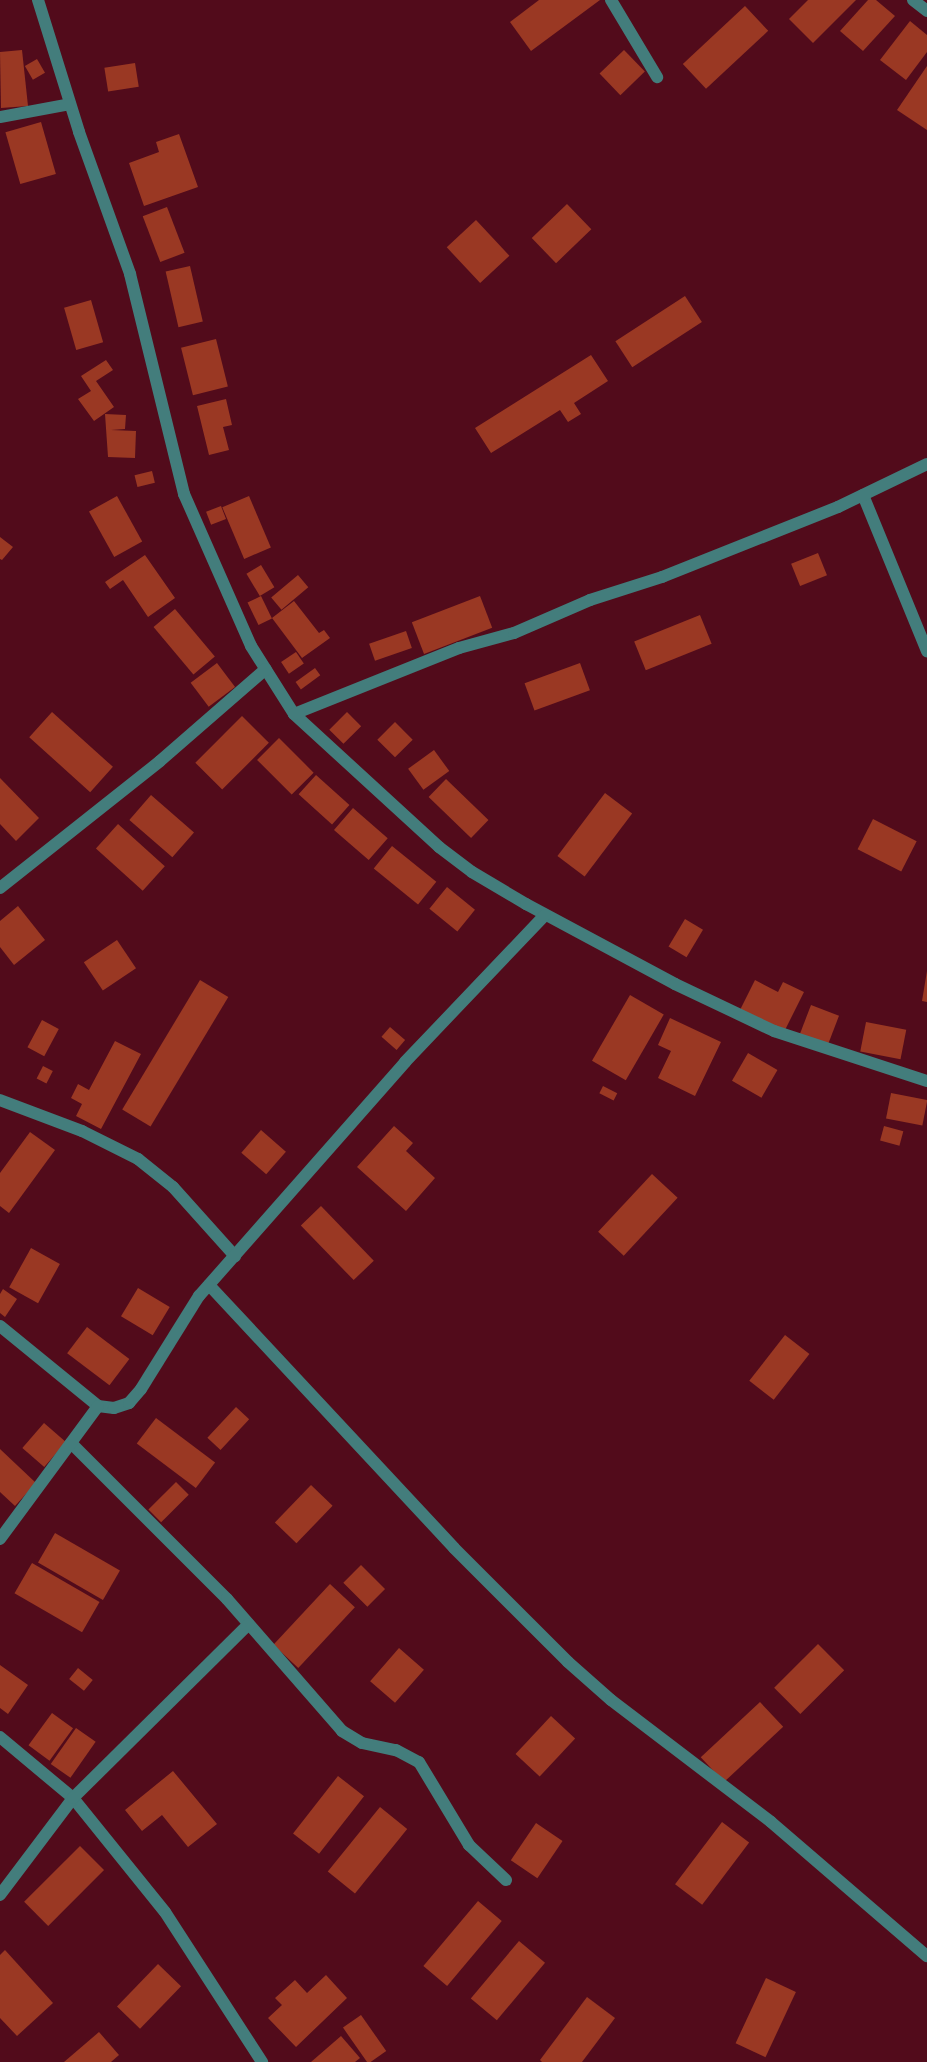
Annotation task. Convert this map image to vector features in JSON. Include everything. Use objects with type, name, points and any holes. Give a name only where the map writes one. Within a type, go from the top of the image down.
[{"type":"street","points":[[38,0],[70,104],[130,274],[184,494],[251,646],[294,714],[439,847],[472,872],[545,914],[675,984],[774,1031],[927,1081]]},
{"type":"street","points":[[611,0],[657,77]]},
{"type":"street","points":[[913,0],[927,11]]},
{"type":"street","points":[[0,117],[70,104]]},
{"type":"street","points":[[294,714],[458,648],[514,633],[590,600],[662,577],[863,496],[927,464]]},
{"type":"street","points":[[863,496],[927,651]]},
{"type":"street","points":[[0,888],[160,761],[266,669]]},
{"type":"street","points":[[0,1326],[98,1406],[114,1408],[128,1403],[209,1285],[405,1062],[545,914]]},
{"type":"street","points":[[0,1100],[82,1131],[138,1159],[173,1187],[235,1256]]},
{"type":"street","points":[[209,1285],[454,1548],[568,1662],[611,1700],[771,1822],[927,1956]]},
{"type":"street","points":[[0,1539],[98,1406]]},
{"type":"street","points":[[71,1443],[249,1624],[342,1731],[362,1743],[396,1750],[419,1762],[469,1845],[506,1880]]},
{"type":"street","points":[[0,1895],[73,1798],[249,1624]]},
{"type":"street","points":[[0,1736],[73,1798],[165,1912],[262,2062]]},
{"type":"building","points":[[539,0],[600,0],[531,51],[510,22]]},
{"type":"building","points":[[808,0],[856,0],[813,43],[789,19]]},
{"type":"building","points":[[868,0],[876,0],[895,16],[863,51],[840,31]]},
{"type":"building","points":[[745,6],[768,31],[706,89],[683,64]]},
{"type":"building","points":[[910,21],[927,35],[927,52],[906,80],[880,60]]},
{"type":"building","points":[[22,50],[28,106],[1,108],[0,52]]},
{"type":"building","points":[[624,50],[645,72],[620,95],[600,74]]},
{"type":"building","points":[[37,59],[45,73],[33,80],[25,66]]},
{"type":"building","points":[[135,63],[139,87],[108,92],[104,68]]},
{"type":"building","points":[[927,66],[927,130],[897,110]]},
{"type":"building","points":[[41,122],[56,174],[20,184],[5,132]]},
{"type":"building","points":[[179,134],[198,187],[144,206],[129,163],[159,152],[156,142]]},
{"type":"building","points":[[567,204],[591,229],[556,263],[532,238]]},
{"type":"building","points":[[167,207],[185,253],[160,262],[143,216]]},
{"type":"building","points":[[476,220],[509,256],[480,283],[447,247]]},
{"type":"building","points":[[190,266],[203,322],[178,327],[166,272]]},
{"type":"building","points":[[685,296],[702,322],[632,367],[615,341]]},
{"type":"building","points":[[91,300],[103,342],[76,350],[64,308]]},
{"type":"building","points":[[216,339],[228,387],[193,395],[181,348]]},
{"type":"building","points":[[591,355],[608,381],[574,403],[581,414],[568,422],[560,410],[491,453],[475,428]]},
{"type":"building","points":[[106,360],[113,370],[96,381],[114,407],[94,421],[78,399],[91,391],[81,376]]},
{"type":"building","points":[[226,399],[232,425],[223,427],[229,450],[209,455],[197,406]]},
{"type":"building","points":[[105,414],[126,415],[125,429],[111,430],[136,431],[135,458],[108,457]]},
{"type":"building","points":[[152,471],[155,483],[137,487],[135,475]]},
{"type":"building","points":[[117,496],[142,541],[114,557],[89,512]]},
{"type":"building","points":[[249,496],[271,548],[244,559],[222,507]]},
{"type":"building","points":[[221,506],[226,519],[211,525],[206,512]]},
{"type":"building","points":[[0,537],[13,547],[2,560],[0,559]]},
{"type":"building","points":[[818,553],[827,575],[800,586],[791,564]]},
{"type":"building","points":[[145,555],[175,598],[148,617],[123,580],[110,589],[105,582]]},
{"type":"building","points":[[261,565],[274,587],[260,596],[246,574]]},
{"type":"building","points":[[298,575],[308,587],[281,610],[271,597]]},
{"type":"building","points":[[261,596],[272,618],[258,625],[248,603]]},
{"type":"building","points":[[480,596],[492,628],[424,654],[412,622]]},
{"type":"building","points":[[294,601],[319,633],[324,630],[330,638],[302,658],[272,618]]},
{"type":"building","points":[[175,609],[215,656],[193,674],[154,627]]},
{"type":"building","points":[[700,615],[712,644],[646,670],[634,642]]},
{"type":"building","points":[[406,631],[412,648],[375,661],[369,644]]},
{"type":"building","points":[[296,652],[304,664],[289,674],[281,662]]},
{"type":"building","points":[[217,663],[235,687],[209,707],[191,683]]},
{"type":"building","points":[[580,663],[590,690],[534,710],[525,683]]},
{"type":"building","points":[[315,668],[320,675],[301,689],[296,682]]},
{"type":"building","points":[[52,712],[113,767],[90,792],[29,737]]},
{"type":"building","points":[[347,712],[361,726],[343,744],[329,730]]},
{"type":"building","points":[[242,716],[269,743],[222,790],[195,763]]},
{"type":"building","points":[[395,722],[413,740],[395,757],[377,740]]},
{"type":"building","points":[[279,738],[314,773],[292,795],[257,760]]},
{"type":"building","points":[[434,750],[449,771],[423,790],[408,769]]},
{"type":"building","points":[[316,775],[349,805],[332,824],[299,794]]},
{"type":"building","points":[[0,778],[39,818],[16,841],[0,824]]},
{"type":"building","points":[[446,779],[488,820],[471,838],[429,797]]},
{"type":"building","points":[[605,793],[632,813],[585,877],[557,856]]},
{"type":"building","points":[[151,795],[194,832],[172,857],[129,820]]},
{"type":"building","points":[[353,808],[388,838],[369,860],[334,830]]},
{"type":"building","points":[[873,819],[917,841],[901,872],[858,849]]},
{"type":"building","points":[[118,824],[165,866],[143,891],[96,849]]},
{"type":"building","points":[[392,846],[436,882],[418,904],[374,869]]},
{"type":"building","points":[[447,887],[475,910],[457,931],[429,909]]},
{"type":"building","points":[[18,906],[45,940],[14,965],[0,947],[0,921]]},
{"type":"building","points":[[685,919],[703,930],[687,957],[669,946]]},
{"type":"building","points":[[117,940],[136,968],[103,991],[84,962]]},
{"type":"building","points":[[927,971],[927,1002],[922,1001]]},
{"type":"building","points":[[200,980],[228,997],[151,1126],[122,1109]]},
{"type":"building","points":[[755,980],[778,992],[783,982],[804,992],[784,1032],[740,1010]]},
{"type":"building","points":[[630,995],[664,1014],[626,1080],[592,1061]]},
{"type":"building","points":[[811,1005],[839,1016],[828,1045],[800,1034]]},
{"type":"building","points":[[670,1018],[721,1042],[695,1096],[658,1078],[671,1051],[658,1045]]},
{"type":"building","points":[[42,1020],[59,1029],[44,1056],[27,1047]]},
{"type":"building","points":[[866,1022],[906,1030],[901,1059],[860,1051]]},
{"type":"building","points":[[390,1027],[405,1040],[397,1050],[381,1037]]},
{"type":"building","points":[[115,1041],[141,1054],[101,1129],[76,1116],[82,1104],[71,1098],[78,1084],[89,1090]]},
{"type":"building","points":[[748,1053],[777,1070],[761,1098],[732,1081]]},
{"type":"building","points":[[43,1066],[53,1071],[46,1083],[37,1078]]},
{"type":"building","points":[[603,1086],[617,1093],[614,1100],[599,1093]]},
{"type":"building","points":[[891,1093],[927,1100],[922,1126],[886,1119]]},
{"type":"building","points":[[394,1126],[413,1143],[406,1151],[435,1178],[406,1211],[357,1167]]},
{"type":"building","points":[[884,1126],[903,1131],[899,1146],[880,1140]]},
{"type":"building","points":[[261,1130],[286,1152],[266,1174],[241,1153]]},
{"type":"building","points":[[30,1132],[55,1150],[9,1213],[0,1206],[0,1173]]},
{"type":"building","points":[[652,1174],[678,1198],[624,1256],[598,1232]]},
{"type":"building","points":[[321,1206],[374,1261],[354,1280],[301,1225]]},
{"type":"building","points":[[31,1248],[60,1264],[38,1303],[9,1287]]},
{"type":"building","points":[[138,1288],[170,1307],[153,1335],[121,1316]]},
{"type":"building","points":[[3,1289],[17,1299],[5,1317],[0,1313],[0,1294]]},
{"type":"building","points":[[87,1327],[129,1359],[109,1385],[67,1353]]},
{"type":"building","points":[[785,1335],[809,1354],[774,1400],[749,1381]]},
{"type":"building","points":[[236,1407],[249,1419],[221,1450],[207,1438]]},
{"type":"building","points":[[156,1418],[215,1463],[196,1488],[137,1444]]},
{"type":"building","points":[[44,1423],[66,1442],[44,1467],[22,1448]]},
{"type":"building","points":[[0,1449],[36,1483],[15,1506],[0,1492]]},
{"type":"building","points":[[176,1482],[189,1495],[161,1522],[148,1510]]},
{"type":"building","points":[[311,1485],[333,1506],[296,1543],[275,1522]]},
{"type":"building","points":[[55,1533],[120,1570],[103,1600],[38,1562]]},
{"type":"building","points":[[32,1563],[100,1602],[82,1632],[14,1593]]},
{"type":"building","points":[[361,1565],[385,1589],[367,1607],[343,1583]]},
{"type":"building","points":[[330,1584],[355,1607],[298,1668],[273,1645]]},
{"type":"building","points":[[818,1644],[844,1670],[800,1714],[774,1688]]},
{"type":"building","points":[[399,1648],[424,1670],[395,1703],[370,1681]]},
{"type":"building","points":[[0,1665],[28,1685],[8,1714],[0,1708]]},
{"type":"building","points":[[78,1668],[93,1680],[84,1691],[69,1679]]},
{"type":"building","points":[[760,1702],[783,1727],[724,1782],[701,1757]]},
{"type":"building","points":[[52,1713],[73,1728],[50,1761],[28,1745]]},
{"type":"building","points":[[551,1716],[575,1739],[540,1777],[516,1754]]},
{"type":"building","points":[[76,1728],[96,1742],[70,1778],[51,1764]]},
{"type":"building","points":[[173,1771],[217,1824],[188,1847],[162,1815],[142,1831],[125,1810]]},
{"type":"building","points":[[338,1776],[364,1796],[319,1854],[293,1834]]},
{"type":"building","points":[[380,1807],[407,1829],[355,1894],[328,1872]]},
{"type":"building","points":[[722,1822],[749,1842],[702,1905],[675,1884]]},
{"type":"building","points":[[536,1823],[563,1841],[537,1878],[511,1860]]},
{"type":"building","points":[[80,1846],[104,1870],[48,1926],[24,1902]]},
{"type":"building","points":[[478,1901],[502,1921],[447,1986],[423,1966]]},
{"type":"building","points":[[519,1941],[545,1963],[497,2020],[471,1998]]},
{"type":"building","points":[[5,1950],[53,2003],[17,2036],[0,2018],[0,1955]]},
{"type":"building","points":[[158,1964],[181,1986],[140,2029],[117,2006]]},
{"type":"building","points":[[326,1975],[347,1998],[296,2047],[268,2018],[282,2005],[275,1998],[295,1980],[307,1993]]},
{"type":"building","points":[[766,1978],[796,1992],[765,2057],[736,2043]]},
{"type":"building","points":[[587,1997],[615,2018],[582,2062],[542,2062],[540,2060]]},
{"type":"building","points":[[361,2015],[386,2051],[371,2062],[367,2062],[343,2028]]},
{"type":"building","points":[[99,2032],[119,2055],[111,2062],[64,2062]]},
{"type":"building","points":[[341,2036],[360,2058],[355,2062],[311,2062]]}]
